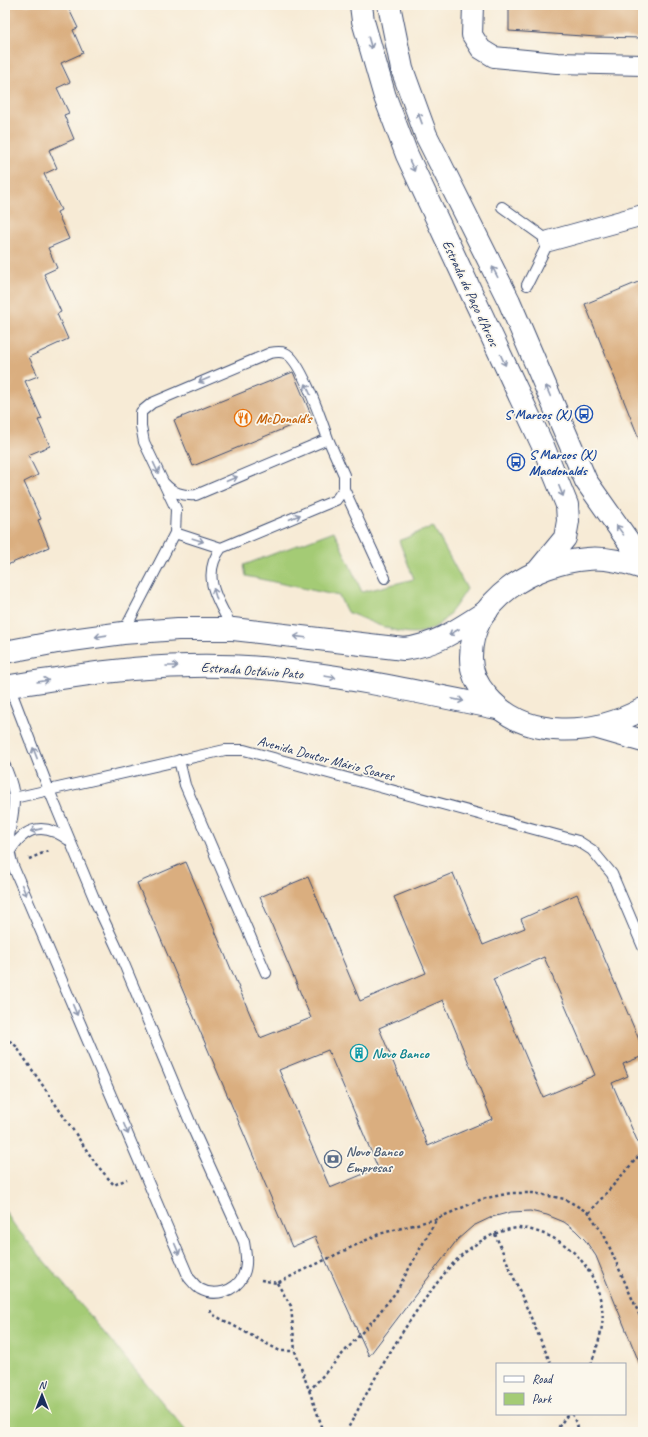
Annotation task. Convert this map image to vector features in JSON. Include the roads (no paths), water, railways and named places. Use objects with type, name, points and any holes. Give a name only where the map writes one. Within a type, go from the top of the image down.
[{"type":"main road","name":"Estrada de Paço d'Arcos","points":[[361,5],[363,21],[385,97],[407,155],[543,446],[567,505],[568,521],[564,538],[537,572]]},
{"type":"main road","name":"Estrada de Paço d'Arcos","points":[[389,5],[402,69],[426,135],[509,301],[586,481],[643,562]]},
{"type":"main road","points":[[643,568],[623,561],[587,559],[561,563],[537,572],[516,583],[498,598],[487,611],[480,622],[474,639],[471,658],[474,673],[480,688],[497,708],[542,728],[572,731],[598,728],[628,718],[643,709]]},
{"type":"main road","points":[[5,652],[57,642],[123,633],[178,629],[232,629],[404,649],[422,647],[437,641],[452,634],[487,611]]},
{"type":"main road","name":"Estrada Octávio Pato","points":[[7,686],[117,669],[164,666],[224,666],[300,672],[391,686],[497,708]]},
{"type":"main road","points":[[598,728],[643,740]]},
{"type":"street","points":[[473,5],[472,35],[481,48],[494,57],[557,63],[643,65]]},
{"type":"street","points":[[549,241],[643,216]]},
{"type":"lane","points":[[502,207],[549,241],[527,285]]},
{"type":"lane","points":[[123,633],[175,533],[176,509],[144,442],[141,426],[142,412],[152,402],[270,353],[279,352],[290,356],[302,374],[344,475],[344,489],[385,578]]},
{"type":"lane","points":[[164,483],[171,491],[179,494],[196,495],[328,439]]},
{"type":"lane","points":[[232,629],[216,597],[210,572],[214,559],[222,548],[336,500],[344,489]]},
{"type":"lane","points":[[175,533],[222,548]]},
{"type":"lane","points":[[5,766],[11,782],[14,798],[8,830],[9,853],[13,866],[189,1278],[198,1288],[210,1293],[220,1293],[237,1284],[243,1277],[246,1256],[244,1242],[192,1129],[122,959],[70,841],[7,686]]},
{"type":"lane","name":"Avenida Doutor Mário Soares","points":[[14,798],[225,750],[244,750],[578,841],[592,850],[612,874],[643,947]]},
{"type":"lane","points":[[179,760],[185,786],[266,973]]},
{"type":"lane","points":[[9,853],[22,835],[37,829],[48,828],[58,832],[70,841]]},
{"type":"place","name":"S Marcos (X)","points":[[584,414]]},
{"type":"place","name":"McDonald's","points":[[243,418]]},
{"type":"place","name":"S Marcos (X) Macdonalds","points":[[516,462]]},
{"type":"place","name":"Novo Banco","points":[[359,1053]]},
{"type":"place","name":"Novo Banco Empresas","points":[[333,1159]]}]
